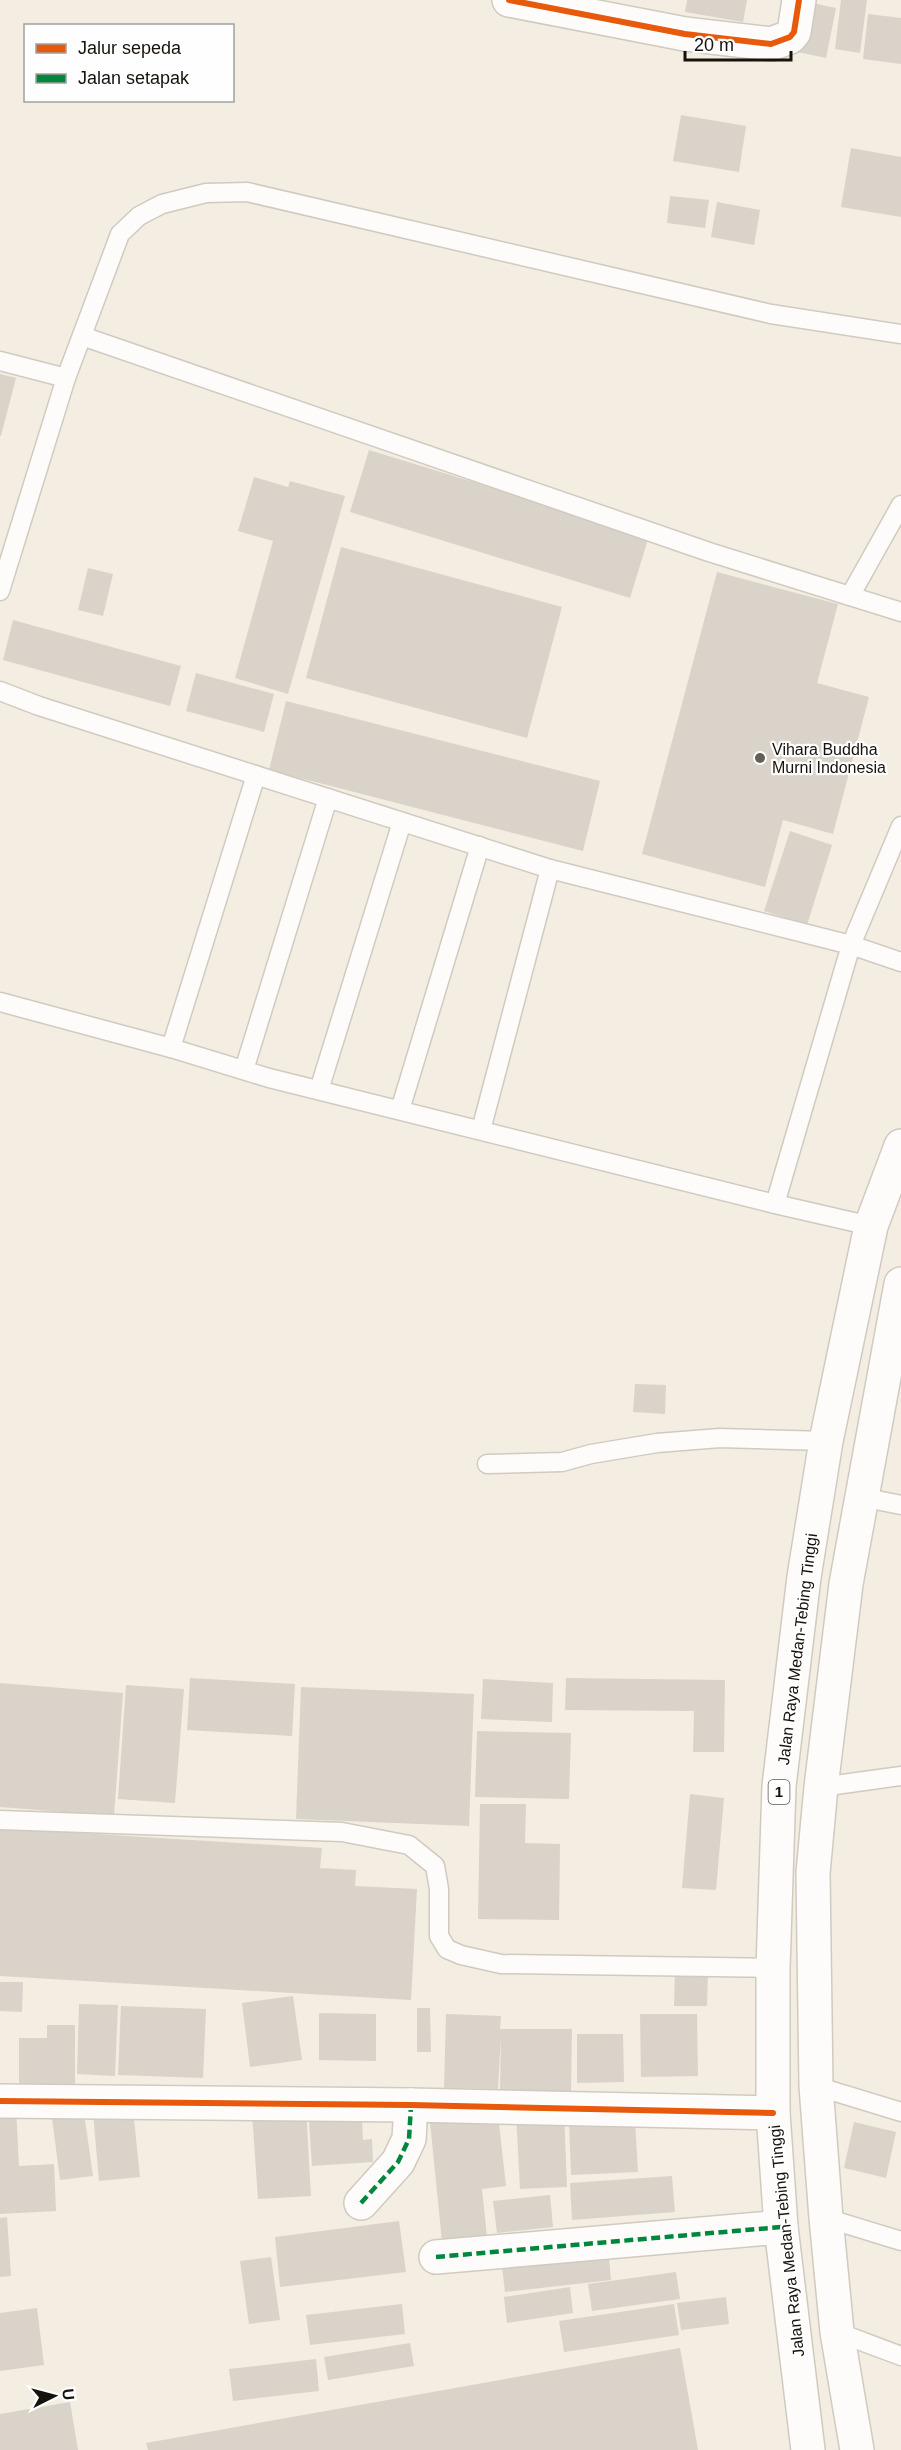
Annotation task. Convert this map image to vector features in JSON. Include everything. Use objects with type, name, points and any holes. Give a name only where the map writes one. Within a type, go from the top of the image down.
[{"type":"main road","points":[[509,0],[685,34],[771,44],[790,37],[795,32],[798,0]]},
{"type":"main road","name":"Jalan Raya Medan-Tebing Tinggi","points":[[808,2450],[781,2227],[773,2113],[773,1968],[779,1786],[804,1576],[826,1441],[871,1226],[901,1146]]},
{"type":"main road","points":[[857,2450],[837,2332],[826,2218],[816,2086],[813,1873],[821,1787],[846,1584],[901,1284]]},
{"type":"main road","points":[[0,2101],[411,2105],[773,2113]]},
{"type":"main road","points":[[361,2203],[398,2162],[409,2139],[411,2105]]},
{"type":"main road","points":[[436,2258],[781,2227]]},
{"type":"lane","points":[[0,591],[66,378],[120,234],[139,216],[162,204],[206,193],[248,192],[771,314],[901,334]]},
{"type":"lane","points":[[82,336],[709,552],[901,612]]},
{"type":"lane","points":[[0,361],[66,378]]},
{"type":"lane","points":[[850,596],[901,505]]},
{"type":"lane","points":[[0,691],[39,706],[550,869],[851,945],[901,962]]},
{"type":"lane","points":[[171,1048],[256,775]]},
{"type":"lane","points":[[244,1070],[328,798]]},
{"type":"lane","points":[[319,1090],[402,822]]},
{"type":"lane","points":[[775,1204],[851,945],[901,825]]},
{"type":"lane","points":[[400,1110],[480,846]]},
{"type":"lane","points":[[481,1130],[550,869]]},
{"type":"lane","points":[[0,1002],[319,1090],[871,1226]]},
{"type":"lane","points":[[487,1464],[561,1462],[591,1454],[657,1443],[720,1438],[826,1441]]},
{"type":"lane","points":[[861,1497],[901,1505]]},
{"type":"lane","points":[[821,1787],[901,1776]]},
{"type":"lane","points":[[0,1820],[342,1832],[386,1839],[409,1845],[435,1866],[439,1889],[439,1936],[447,1948],[460,1955],[501,1964],[773,1968]]},
{"type":"lane","points":[[816,2086],[901,2112]]},
{"type":"lane","points":[[826,2218],[901,2241]]},
{"type":"lane","points":[[837,2332],[901,2356]]},
{"type":"building","points":[[687,0],[747,0],[743,22],[685,12]]},
{"type":"building","points":[[841,0],[867,0],[860,53],[835,49]]},
{"type":"building","points":[[803,1],[836,8],[826,58],[793,51]]},
{"type":"building","points":[[868,14],[901,18],[901,64],[863,59]]},
{"type":"building","points":[[681,115],[746,126],[739,172],[673,161]]},
{"type":"building","points":[[851,148],[901,157],[901,217],[841,207]]},
{"type":"building","points":[[670,196],[709,200],[705,228],[667,223]]},
{"type":"building","points":[[717,202],[760,210],[754,245],[711,237]]},
{"type":"building","points":[[0,374],[16,378],[1,436],[0,436]]},
{"type":"building","points":[[369,450],[649,536],[630,598],[350,512]]},
{"type":"building","points":[[254,477],[288,487],[290,481],[345,496],[288,694],[235,678],[273,541],[238,531]]},
{"type":"building","points":[[341,547],[562,607],[527,738],[306,678]]},
{"type":"building","points":[[88,568],[113,574],[103,616],[78,610]]},
{"type":"building","name":"Vihara Buddha Murni Indonesia","points":[[717,572],[838,604],[817,683],[869,697],[833,834],[783,820],[765,887],[642,854]]},
{"type":"building","points":[[13,620],[181,666],[170,706],[3,660]]},
{"type":"building","points":[[196,673],[274,694],[264,732],[186,711]]},
{"type":"building","points":[[286,701],[600,781],[583,851],[269,770]]},
{"type":"building","points":[[790,831],[832,845],[807,925],[764,911]]},
{"type":"building","points":[[635,1384],[666,1385],[665,1414],[633,1412]]},
{"type":"building","points":[[190,1678],[295,1684],[292,1736],[187,1730]]},
{"type":"building","points":[[566,1678],[725,1680],[724,1752],[693,1752],[694,1711],[565,1710]]},
{"type":"building","points":[[483,1679],[553,1683],[552,1722],[481,1719]]},
{"type":"building","points":[[0,1683],[123,1693],[114,1816],[0,1807]]},
{"type":"building","points":[[126,1685],[184,1689],[175,1803],[118,1799]]},
{"type":"building","points":[[301,1687],[474,1694],[469,1826],[296,1819]]},
{"type":"building","points":[[477,1731],[571,1733],[569,1799],[475,1797]]},
{"type":"building","points":[[690,1794],[724,1798],[716,1890],[682,1888]]},
{"type":"building","points":[[480,1804],[526,1804],[525,1843],[560,1844],[559,1920],[478,1919]]},
{"type":"building","points":[[0,1828],[322,1848],[320,1868],[356,1870],[355,1886],[417,1889],[411,2000],[0,1976]]},
{"type":"building","points":[[675,1971],[708,1972],[707,2006],[674,2006]]},
{"type":"building","points":[[0,1982],[23,1982],[22,2012],[0,2011]]},
{"type":"building","points":[[293,1996],[302,2060],[250,2067],[242,2003]]},
{"type":"building","points":[[79,2004],[118,2005],[115,2076],[77,2074]]},
{"type":"building","points":[[121,2006],[206,2009],[203,2078],[118,2075]]},
{"type":"building","points":[[417,2008],[430,2008],[431,2052],[417,2052]]},
{"type":"building","points":[[319,2013],[376,2014],[376,2061],[319,2060]]},
{"type":"building","points":[[446,2014],[501,2016],[500,2029],[572,2029],[571,2091],[500,2091],[501,2035],[498,2089],[444,2088]]},
{"type":"building","points":[[640,2014],[697,2014],[698,2076],[641,2077]]},
{"type":"building","points":[[47,2025],[75,2025],[75,2089],[19,2090],[19,2038],[47,2038]]},
{"type":"building","points":[[577,2034],[623,2034],[624,2082],[577,2083]]},
{"type":"building","points":[[16,2106],[19,2166],[54,2164],[56,2211],[0,2214],[0,2107]]},
{"type":"building","points":[[133,2109],[140,2177],[99,2181],[93,2113]]},
{"type":"building","points":[[306,2109],[311,2196],[258,2199],[252,2113]]},
{"type":"building","points":[[564,2111],[567,2187],[520,2189],[516,2113]]},
{"type":"building","points":[[84,2113],[93,2176],[60,2180],[52,2118]]},
{"type":"building","points":[[498,2115],[506,2186],[482,2189],[487,2237],[442,2241],[430,2122]]},
{"type":"building","points":[[362,2119],[363,2140],[372,2139],[373,2162],[312,2166],[309,2121]]},
{"type":"building","points":[[635,2119],[638,2172],[571,2175],[569,2123]]},
{"type":"building","points":[[854,2122],[896,2132],[886,2178],[844,2168]]},
{"type":"building","points":[[672,2176],[675,2212],[572,2220],[570,2183]]},
{"type":"building","points":[[550,2195],[553,2227],[497,2233],[493,2201]]},
{"type":"building","points":[[7,2217],[11,2276],[0,2277],[0,2218]]},
{"type":"building","points":[[399,2221],[406,2272],[280,2287],[275,2237]]},
{"type":"building","points":[[608,2247],[611,2280],[505,2292],[501,2258]]},
{"type":"building","points":[[271,2257],[280,2320],[249,2324],[240,2261]]},
{"type":"building","points":[[676,2272],[680,2299],[592,2311],[588,2284]]},
{"type":"building","points":[[570,2287],[573,2313],[507,2323],[504,2297]]},
{"type":"building","points":[[726,2297],[729,2324],[681,2330],[677,2303]]},
{"type":"building","points":[[402,2304],[405,2334],[310,2345],[306,2315]]},
{"type":"building","points":[[674,2304],[679,2335],[564,2352],[559,2321]]},
{"type":"building","points":[[37,2308],[44,2365],[0,2371],[0,2313]]},
{"type":"building","points":[[410,2343],[414,2366],[328,2380],[324,2357]]},
{"type":"building","points":[[680,2348],[698,2450],[148,2450],[146,2443]]},
{"type":"building","points":[[316,2359],[319,2391],[233,2401],[229,2369]]},
{"type":"building","points":[[70,2402],[78,2450],[0,2450],[0,2414]]},
{"type":"marked path","points":[[361,2203],[398,2162],[409,2139],[411,2105]]},
{"type":"marked path","points":[[436,2257],[781,2227]]},
{"type":"cycle path","points":[[509,0],[685,34],[771,44],[790,37],[794,32],[799,0]]},
{"type":"cycle path","points":[[0,2101],[411,2105],[773,2113]]},
{"type":"place","name":"Vihara Buddha Murni Indonesia","points":[[760,758]]}]
